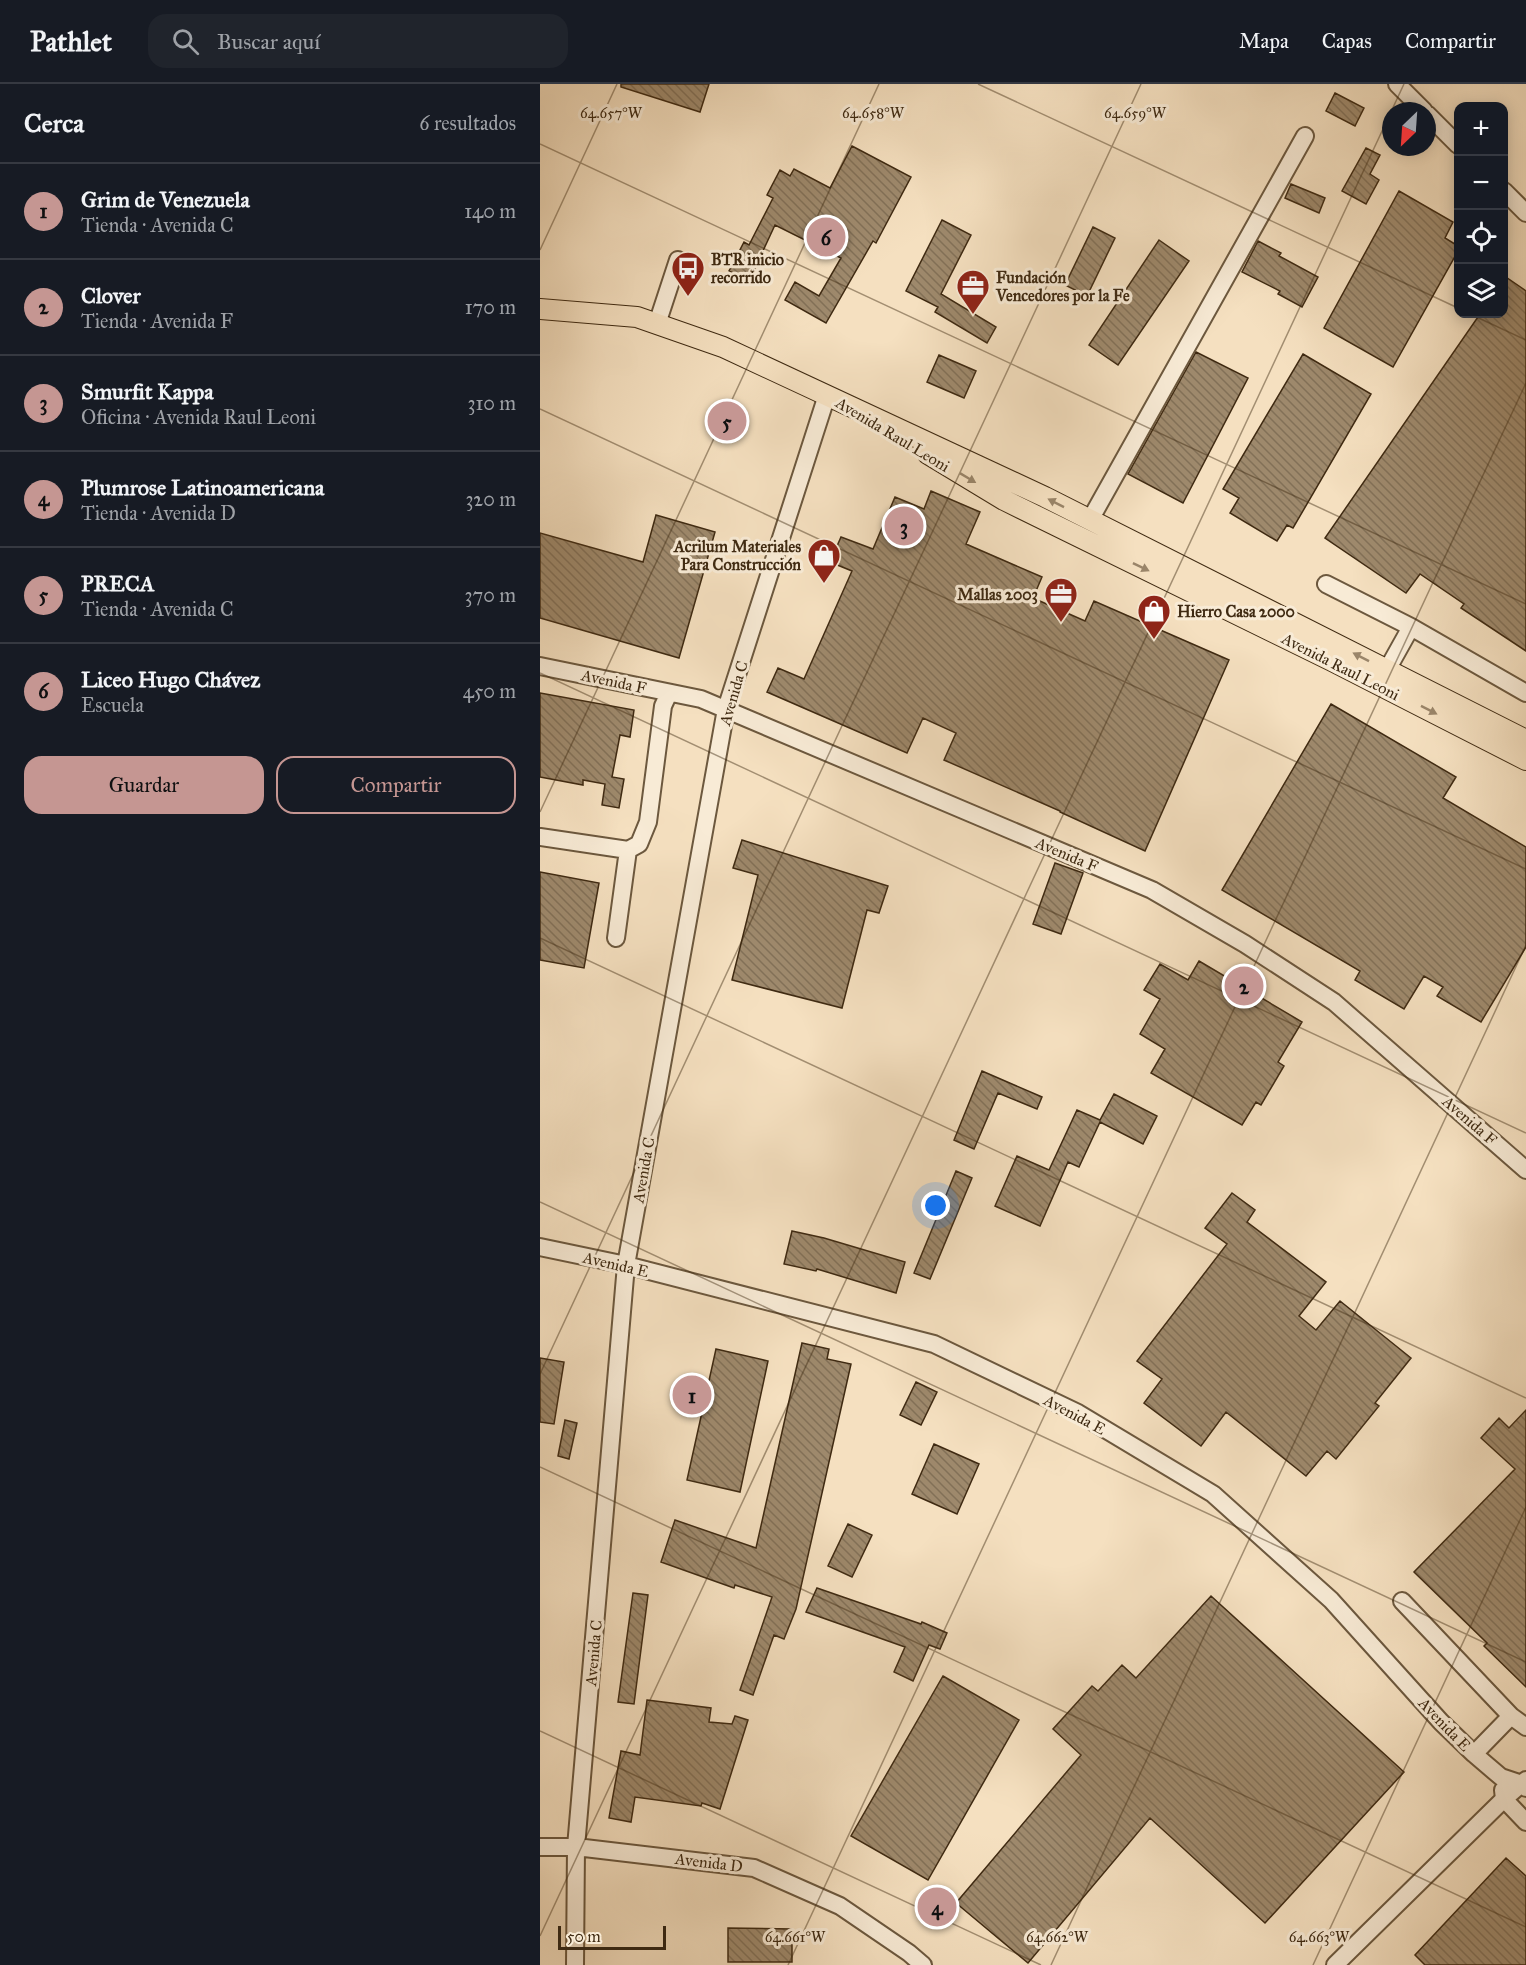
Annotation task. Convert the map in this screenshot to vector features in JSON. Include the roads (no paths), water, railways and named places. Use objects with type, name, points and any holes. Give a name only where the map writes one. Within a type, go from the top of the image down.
[{"type":"main road","points":[[540,309],[637,317],[723,346],[828,395]]},
{"type":"main road","name":"Avenida Raul Leoni","points":[[828,395],[1090,520],[1526,740]]},
{"type":"main road","name":"Avenida Raul Leoni","points":[[828,395],[1004,500],[1332,661],[1526,760]]},
{"type":"street","points":[[1397,84],[1416,102]]},
{"type":"street","points":[[1436,122],[1454,141]]},
{"type":"street","points":[[1090,520],[1305,136]]},
{"type":"street","points":[[1508,195],[1526,213]]},
{"type":"street","points":[[657,324],[678,260]]},
{"type":"street","name":"Avenida C","points":[[575,1965],[576,1847],[626,1266],[726,709],[828,395]]},
{"type":"street","points":[[1326,584],[1411,627],[1526,693]]},
{"type":"street","points":[[1387,670],[1411,627]]},
{"type":"street","name":"Avenida F","points":[[540,666],[701,699],[1152,890],[1245,944],[1334,1002],[1526,1170]]},
{"type":"street","points":[[540,837],[628,850],[639,844],[648,822],[663,706],[669,693]]},
{"type":"street","points":[[616,938],[628,850]]},
{"type":"street","name":"Avenida E","points":[[540,1247],[626,1266],[934,1344],[1078,1413],[1213,1494],[1331,1600],[1441,1722],[1474,1754],[1501,1778],[1525,1784]]},
{"type":"street","points":[[1402,1601],[1510,1716],[1526,1727]]},
{"type":"street","points":[[1474,1754],[1510,1716]]},
{"type":"street","points":[[1501,1778],[1504,1799],[1526,1822]]},
{"type":"street","points":[[1335,1965],[1504,1799],[1525,1784]]},
{"type":"street","name":"Avenida D","points":[[540,1847],[576,1847],[754,1868],[840,1906],[923,1965]]},
{"type":"place","name":"Liceo Hugo Chávez","points":[[826,237]]},
{"type":"place","name":"BTR inicio recorrido","points":[[688,297]]},
{"type":"place","name":"Fundación Vencedores por la Fe","points":[[973,315]]},
{"type":"place","name":"PRECA","points":[[727,421]]},
{"type":"place","name":"Smurfit Kappa","points":[[904,526]]},
{"type":"place","name":"Acrilum Materiales Para Construcción","points":[[824,584]]},
{"type":"place","name":"Mallas 2003","points":[[1061,623]]},
{"type":"place","name":"Hierro Casa 2000","points":[[1154,640]]},
{"type":"place","name":"Clover","points":[[1244,986]]},
{"type":"place","name":"Grim de Venezuela","points":[[692,1395]]},
{"type":"place","name":"Plumrose Latinoamericana","points":[[937,1907]]}]
